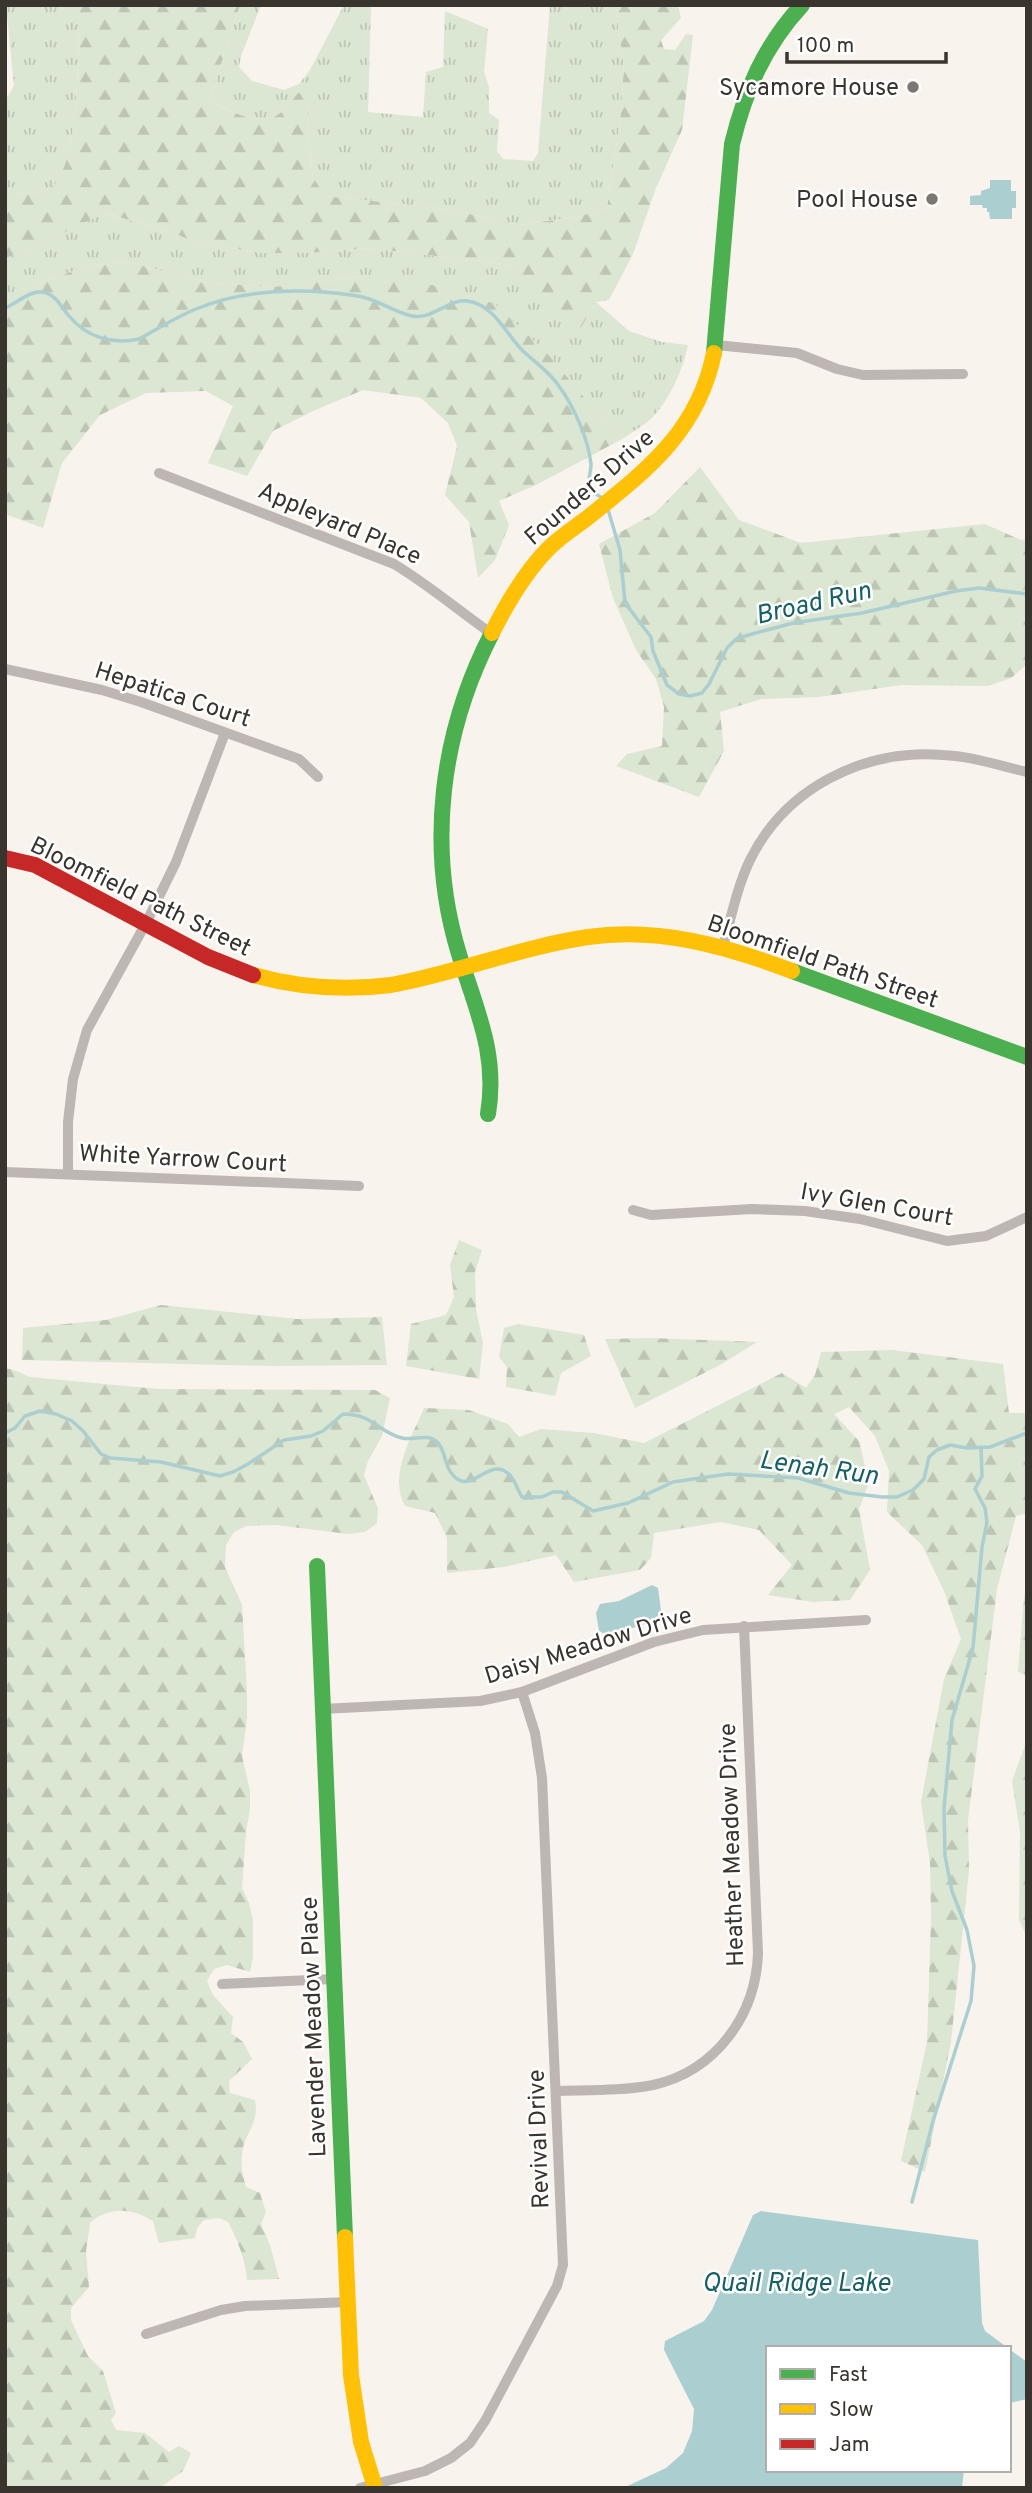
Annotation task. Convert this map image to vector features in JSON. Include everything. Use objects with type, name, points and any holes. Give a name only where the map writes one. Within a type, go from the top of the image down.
[{"type":"street","name":"Founders Drive","points":[[488,1114],[493,1095],[492,1069],[484,1032],[453,932],[443,870],[441,808],[448,756],[458,713],[475,665],[518,586],[544,553],[657,462],[679,436],[702,395],[716,345],[732,144],[739,112],[760,58],[772,38],[802,5]]},
{"type":"street","points":[[716,345],[797,353],[837,369],[863,374],[963,374]]},
{"type":"street","name":"Appleyard Place","points":[[159,473],[394,564],[423,581],[492,634]]},
{"type":"street","name":"Hepatica Court","points":[[5,669],[102,690],[141,702],[299,759],[318,777]]},
{"type":"street","points":[[68,1174],[68,1122],[73,1079],[87,1030],[176,862],[225,733]]},
{"type":"street","points":[[723,947],[743,876],[751,858],[764,837],[784,814],[826,780],[864,762],[921,754],[947,755],[1027,772]]},
{"type":"street","name":"Bloomfield Path Street","points":[[5,858],[35,865],[226,965],[274,981],[352,990],[384,987],[570,939],[602,935],[653,935],[723,947],[1027,1057]]},
{"type":"street","name":"White Yarrow Court","points":[[5,1172],[359,1186]]},
{"type":"street","name":"Ivy Glen Court","points":[[633,1210],[650,1215],[752,1209],[805,1211],[872,1222],[947,1241],[986,1236],[1027,1217]]},
{"type":"street","name":"Lavender Meadow Place","points":[[317,1566],[348,2302],[354,2404],[367,2486]]},
{"type":"street","name":"Daisy Meadow Drive","points":[[322,1709],[466,1702],[522,1692],[654,1642],[703,1630],[866,1620]]},
{"type":"street","name":"Heather Meadow Drive","points":[[557,2091],[639,2087],[676,2077],[704,2062],[719,2048],[736,2028],[747,2006],[757,1975],[758,1953],[744,1626]]},
{"type":"street","name":"Revival Drive","points":[[367,2486],[439,2465],[470,2443],[485,2421],[557,2286],[564,2255],[541,1767],[536,1733],[522,1692]]},
{"type":"street","points":[[222,1984],[334,1979]]},
{"type":"street","points":[[146,2334],[221,2310],[245,2306],[348,2302]]},
{"type":"green space","points":[[6,5],[79,5],[76,104],[67,159],[59,178],[49,189],[39,192],[5,193],[5,101],[14,86]]},
{"type":"green space","points":[[79,5],[240,5],[209,101],[250,118],[266,119],[281,113],[298,93],[304,93],[308,101],[307,129],[313,177],[325,196],[447,209],[518,225],[577,217],[607,208],[621,113],[624,66],[615,5],[678,5],[681,18],[661,40],[664,49],[675,50],[686,34],[693,35],[682,130],[656,188],[633,254],[609,300],[596,302],[579,331],[572,334],[512,265],[368,248],[308,253],[263,253],[199,243],[105,213],[26,251],[5,258],[5,193],[33,193],[49,189],[59,178],[67,159],[76,104]]},
{"type":"green space","points":[[240,5],[261,5],[239,67],[252,81],[284,90],[299,84],[310,70],[344,5],[371,6],[368,112],[423,117],[426,72],[443,67],[445,11],[488,29],[484,72],[489,87],[489,113],[499,120],[497,151],[503,159],[533,161],[538,153],[550,5],[615,5],[624,66],[621,113],[607,208],[577,217],[518,225],[447,209],[325,196],[313,177],[307,129],[308,101],[298,93],[274,117],[258,119],[249,118],[209,101]]},
{"type":"green space","points":[[104,213],[199,243],[263,253],[308,253],[368,248],[512,265],[579,331],[596,302],[629,331],[662,342],[688,345],[679,375],[664,403],[651,419],[624,438],[593,408],[360,277],[273,287],[209,283],[127,262],[85,267],[5,295],[5,258],[26,251]]},
{"type":"green space","points":[[127,262],[209,283],[273,287],[360,277],[432,285],[495,304],[545,351],[593,408],[624,438],[536,485],[499,501],[509,525],[495,560],[478,578],[469,522],[445,495],[457,446],[448,423],[421,398],[363,390],[273,431],[247,476],[208,463],[233,406],[206,391],[146,393],[100,415],[62,463],[43,528],[5,514],[5,295],[85,267]]},
{"type":"green space","points":[[700,467],[739,520],[801,543],[985,524],[1021,540],[1027,539],[1027,664],[1011,678],[988,686],[901,685],[819,697],[761,699],[720,712],[724,751],[699,797],[616,766],[627,754],[662,746],[664,707],[656,679],[636,650],[613,598],[599,544],[655,513]]},
{"type":"green space","points":[[459,1240],[482,1250],[475,1272],[476,1309],[483,1343],[479,1379],[406,1366],[411,1324],[446,1315],[454,1297],[450,1265]]},
{"type":"green space","points":[[161,1305],[297,1319],[382,1317],[387,1365],[271,1366],[22,1360],[23,1328],[106,1320]]},
{"type":"green space","points":[[518,1324],[584,1335],[591,1356],[561,1373],[555,1396],[506,1387],[507,1367],[499,1357],[504,1328]]},
{"type":"green space","points":[[605,1339],[757,1342],[720,1365],[635,1408]]},
{"type":"green space","points":[[892,1350],[1003,1364],[1009,1413],[1027,1413],[1027,1513],[1016,1516],[997,1589],[968,1820],[969,1871],[951,2042],[925,2172],[901,2161],[927,2042],[930,1863],[921,1802],[944,1679],[961,1639],[944,1591],[922,1545],[887,1512],[889,1471],[875,1436],[849,1407],[834,1414],[859,1441],[869,1483],[859,1509],[870,1570],[850,1600],[813,1602],[768,1595],[792,1565],[759,1530],[721,1522],[654,1533],[651,1558],[640,1570],[574,1582],[556,1555],[504,1567],[447,1573],[447,1538],[435,1513],[405,1506],[399,1482],[408,1444],[424,1408],[469,1410],[508,1424],[519,1437],[541,1429],[594,1433],[644,1443],[782,1373],[806,1388],[815,1375],[821,1352]]},
{"type":"green space","points":[[5,1368],[30,1377],[158,1389],[375,1390],[390,1398],[382,1436],[368,1461],[364,1475],[378,1509],[377,1523],[365,1532],[348,1534],[276,1525],[246,1526],[234,1532],[226,1545],[225,1567],[242,1605],[247,1718],[242,1756],[250,1791],[250,1809],[242,1888],[253,1920],[253,1957],[250,1972],[227,1965],[214,1969],[207,1981],[213,1995],[233,2017],[231,2033],[243,2042],[252,2059],[229,2081],[230,2093],[255,2100],[254,2120],[242,2153],[243,2172],[246,2187],[260,2193],[266,2212],[261,2224],[279,2279],[247,2280],[243,2257],[235,2236],[228,2222],[219,2218],[204,2220],[197,2228],[195,2238],[159,2243],[153,2221],[137,2213],[113,2211],[90,2223],[86,2252],[89,2287],[71,2308],[71,2320],[88,2356],[103,2371],[116,2413],[111,2420],[116,2430],[145,2433],[169,2452],[179,2446],[191,2453],[183,2471],[160,2488],[5,2488]]},
{"type":"green space","points":[[1027,1592],[1026,1675],[1018,1672],[1024,1596]]},
{"type":"green space","points":[[1027,1740],[1027,1937],[1019,1920],[1020,1832],[1012,1781]]},
{"type":"water","points":[[990,180],[1011,180],[1011,191],[1016,191],[1016,208],[1012,208],[1012,219],[990,219],[987,208],[970,205],[970,196],[981,195],[981,191],[990,188]]},
{"type":"water","points":[[652,1585],[658,1588],[662,1618],[609,1636],[599,1631],[596,1613],[600,1604],[619,1601]]},
{"type":"water","name":"Quail Ridge Lake","points":[[761,2211],[978,2240],[982,2323],[985,2331],[1005,2346],[766,2346],[766,2472],[964,2472],[962,2488],[623,2488],[666,2468],[683,2453],[692,2431],[694,2409],[664,2350],[665,2341],[704,2321],[712,2310],[753,2215]]},
{"type":"water","points":[[1011,2350],[1027,2362],[1027,2399],[1011,2403]]},
{"type":"waterway","name":"Broad Run","points":[[5,308],[36,292],[50,294],[83,329],[101,338],[129,341],[139,339],[196,309],[215,302],[255,294],[296,291],[358,296],[412,316],[427,315],[460,301],[476,303],[498,320],[521,349],[551,376],[565,394],[587,444],[591,464],[590,488],[604,499]]},
{"type":"waterway","name":"Broad Run","points":[[607,506],[620,550],[625,603],[651,637],[653,651],[667,685],[679,694],[690,696],[702,693],[727,648],[736,639],[752,634],[793,623],[862,613],[956,591],[979,588],[1027,594]]},
{"type":"waterway","name":"Lenah Run","points":[[5,1433],[15,1428],[25,1416],[40,1411],[56,1414],[72,1421],[101,1454],[110,1458],[161,1462],[220,1476],[248,1464],[284,1440],[311,1436],[323,1431],[343,1414],[353,1415],[369,1420],[402,1438],[425,1437],[434,1440],[441,1447],[454,1477],[459,1480],[472,1480],[499,1469],[512,1478],[522,1497],[542,1497],[553,1492],[562,1492],[593,1511],[628,1503],[673,1482],[728,1474],[798,1478],[849,1493],[897,1497],[913,1490],[924,1479],[929,1457],[937,1450],[950,1445],[967,1448],[990,1447],[1027,1433]]},
{"type":"waterway","points":[[912,2202],[933,2121],[971,2001],[974,1966],[967,1930],[952,1891],[945,1856],[944,1809],[952,1720],[973,1648],[982,1547],[987,1522],[985,1508],[975,1489],[982,1476],[981,1447]]},
{"type":"traffic: fast","points":[[714,353],[732,144],[743,106],[758,70],[777,37],[802,5]]},
{"type":"traffic: fast","points":[[488,1114],[488,1051],[449,913],[441,831],[450,750],[461,710],[492,633]]},
{"type":"traffic: fast","points":[[792,971],[1027,1057]]},
{"type":"traffic: fast","points":[[317,1566],[345,2237]]},
{"type":"traffic: slow","points":[[492,633],[517,588],[549,548],[649,466],[682,428],[696,406],[714,353]]},
{"type":"traffic: slow","points":[[253,975],[321,987],[391,985],[563,941],[614,935],[692,941],[792,971]]},
{"type":"traffic: slow","points":[[345,2237],[351,2375],[361,2442],[374,2484]]},
{"type":"traffic: jam","points":[[5,858],[35,865],[208,957],[253,975]]},
{"type":"place","name":"Sycamore House","points":[[913,87]]},
{"type":"place","name":"Pool House","points":[[932,199]]}]
